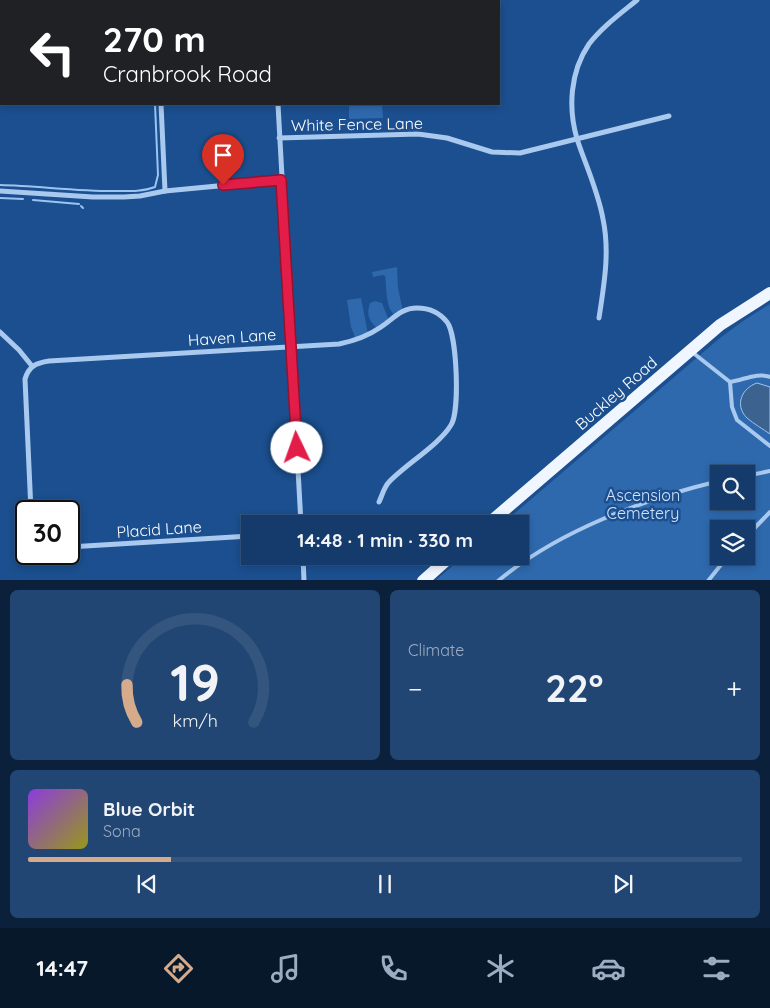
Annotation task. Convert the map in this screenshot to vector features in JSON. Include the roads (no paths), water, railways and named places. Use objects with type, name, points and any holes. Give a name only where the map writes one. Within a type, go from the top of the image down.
[{"type":"main road","name":"Buckley Road","points":[[498,515],[720,325],[770,293]]},
{"type":"main road","points":[[431,576],[441,565]]},
{"type":"street","points":[[599,318],[607,266],[604,220],[595,187],[577,138],[572,114],[574,75],[582,57],[599,33],[637,0]]},
{"type":"street","points":[[161,105],[165,191]]},
{"type":"street","points":[[278,105],[300,515]]},
{"type":"street","name":"White Fence Lane","points":[[279,138],[418,134],[447,138],[492,152],[520,154],[668,116]]},
{"type":"street","points":[[0,191],[93,197],[140,196],[165,191],[281,180]]},
{"type":"street","name":"Haven Lane","points":[[32,366],[49,361],[339,344],[364,337],[409,308],[430,309],[447,322],[452,330],[454,341],[455,417],[447,431],[388,484],[379,502]]},
{"type":"street","points":[[0,332],[32,366],[27,371],[25,379],[31,500]]},
{"type":"street","name":"Placid Lane","points":[[80,546],[241,537]]},
{"type":"street","points":[[303,565],[304,580]]},
{"type":"lane","points":[[690,350],[730,382],[732,407],[737,420],[770,446]]},
{"type":"lane","points":[[730,382],[744,380],[755,375],[770,377]]},
{"type":"lane","points":[[755,474],[770,471]]},
{"type":"lane","points":[[498,580],[544,548],[584,528],[651,500],[710,484]]},
{"type":"lane","points":[[755,528],[770,512]]},
{"type":"lane","points":[[708,580],[720,565]]},
{"type":"waterway","points":[[0,185],[113,191],[140,190],[155,187],[158,175],[155,105]]},
{"type":"waterway","points":[[0,198],[23,199]]},
{"type":"waterway","points":[[33,200],[79,204]]},
{"type":"park label","name":"Ascension Cemetery","points":[[643,504]]}]
